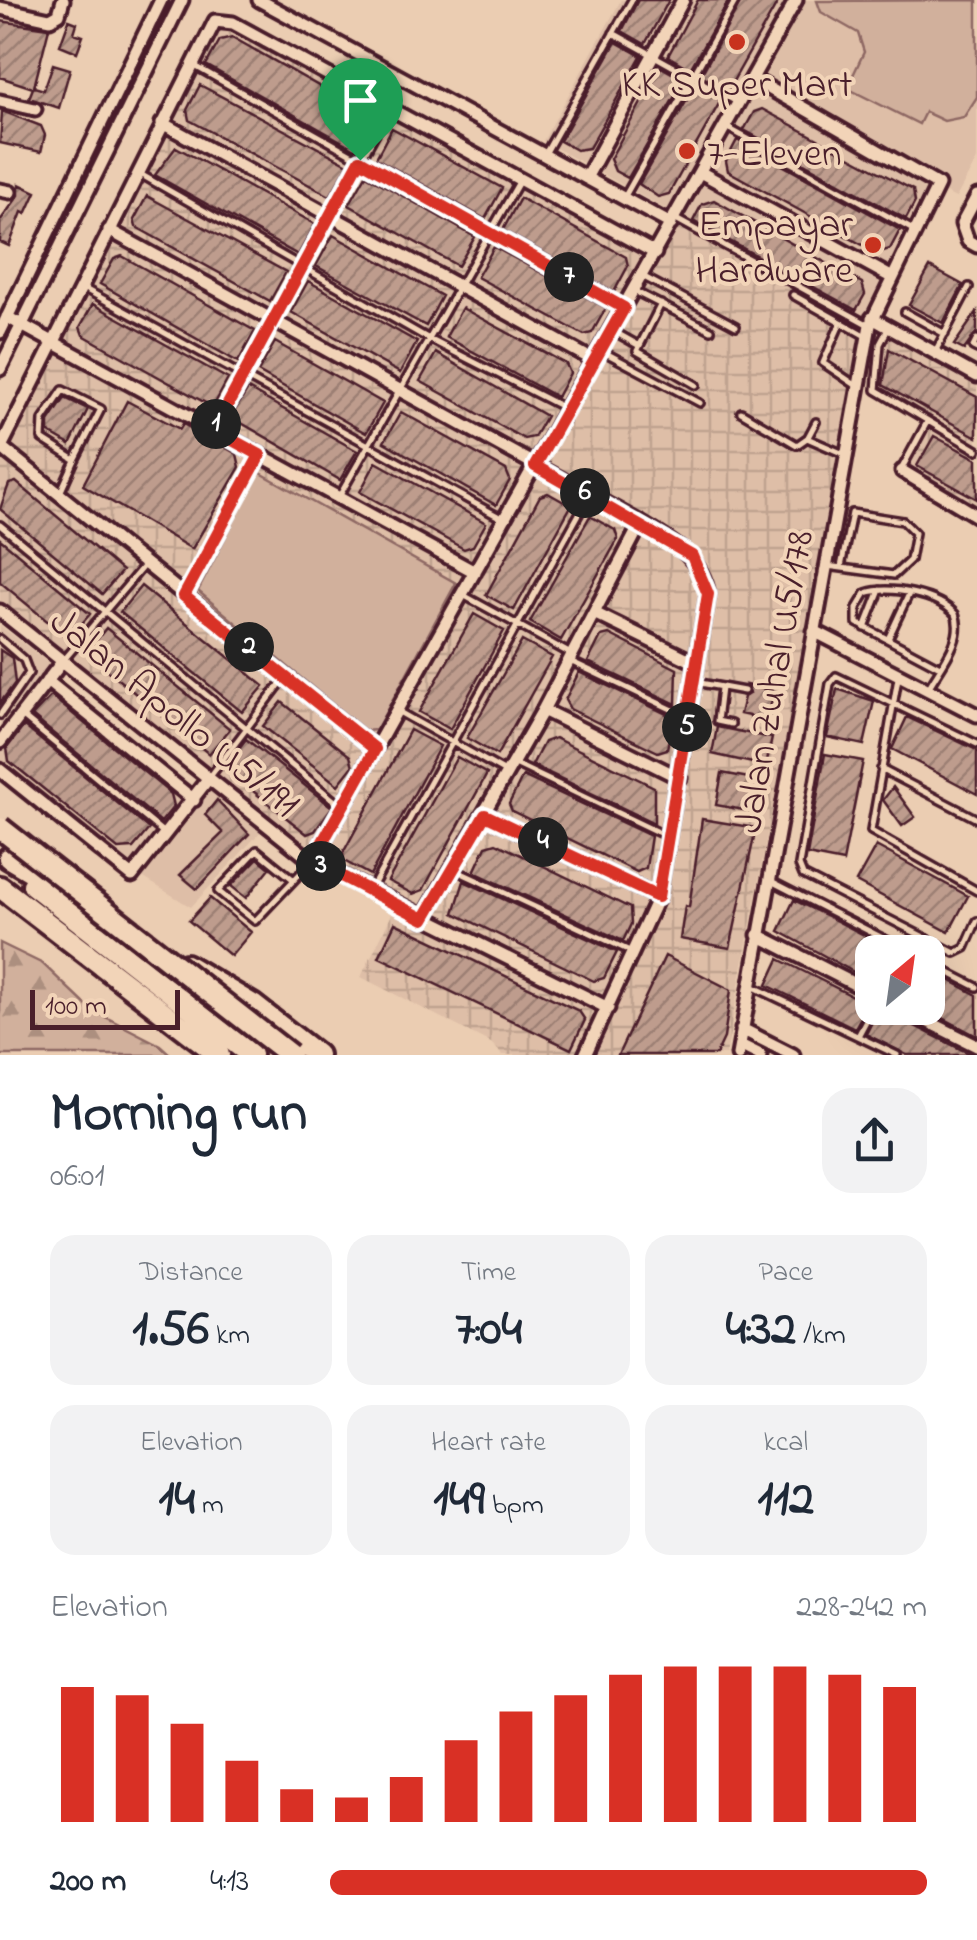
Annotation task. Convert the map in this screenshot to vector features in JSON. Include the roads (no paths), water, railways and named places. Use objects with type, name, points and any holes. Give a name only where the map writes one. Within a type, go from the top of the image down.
[{"type":"highway","points":[[0,828],[290,1055]]},
{"type":"highway","points":[[4,859],[252,1005],[317,1055]]},
{"type":"highway","points":[[4,859],[252,1055]]},
{"type":"highway","points":[[0,887],[219,1055]]},
{"type":"street","points":[[0,8],[50,19],[58,14],[63,0]]},
{"type":"street","points":[[0,332],[161,0]]},
{"type":"street","points":[[0,369],[182,0]]},
{"type":"street","points":[[258,0],[624,199],[673,221]]},
{"type":"street","points":[[586,178],[683,0]]},
{"type":"street","points":[[312,861],[796,0]]},
{"type":"street","points":[[375,749],[1,448],[212,25],[220,20],[655,252]]},
{"type":"street","name":"Jalan Zuhal U5/178","points":[[739,1050],[870,327],[891,277],[936,192],[936,183],[753,79]]},
{"type":"street","points":[[0,101],[35,110]]},
{"type":"street","points":[[162,123],[459,286],[596,355]]},
{"type":"street","points":[[700,172],[891,277]]},
{"type":"street","points":[[973,243],[962,224],[977,196]]},
{"type":"street","points":[[109,230],[641,523],[692,556],[708,594],[658,897],[585,1055]]},
{"type":"street","points":[[8,317],[475,572]]},
{"type":"street","points":[[870,327],[889,327],[977,376]]},
{"type":"street","points":[[902,472],[977,516]]},
{"type":"street","points":[[424,919],[543,710],[641,523]]},
{"type":"street","name":"Jalan Apollo U5/191","points":[[0,611],[312,861],[608,1008]]},
{"type":"street","points":[[594,613],[694,662]]},
{"type":"street","points":[[814,631],[977,714]]},
{"type":"street","points":[[0,742],[62,662]]},
{"type":"street","points":[[47,681],[194,800]]},
{"type":"street","points":[[543,710],[680,778]]},
{"type":"street","points":[[0,770],[132,876],[208,779]]},
{"type":"street","points":[[485,815],[658,897]]},
{"type":"street","points":[[758,935],[855,984]]},
{"type":"street","points":[[934,1025],[977,1046]]},
{"type":"street","points":[[742,1029],[793,1055]]},
{"type":"street","points":[[739,1050],[760,1055]]},
{"type":"lane","points":[[544,156],[632,0]]},
{"type":"lane","points":[[624,199],[736,0]]},
{"type":"lane","points":[[613,33],[739,104]]},
{"type":"lane","points":[[192,65],[624,308]]},
{"type":"lane","points":[[214,430],[390,109]]},
{"type":"lane","points":[[726,126],[915,231]]},
{"type":"lane","points":[[137,173],[304,264],[429,339],[566,409]]},
{"type":"lane","points":[[338,498],[520,180]]},
{"type":"lane","points":[[673,221],[870,327]]},
{"type":"lane","points":[[642,275],[736,326]]},
{"type":"lane","points":[[80,287],[504,520]]},
{"type":"lane","points":[[935,352],[969,287]]},
{"type":"lane","points":[[633,290],[711,330]]},
{"type":"lane","points":[[792,295],[841,322],[870,327]]},
{"type":"lane","points":[[661,304],[639,352],[696,384]]},
{"type":"lane","points":[[904,312],[945,334]]},
{"type":"lane","points":[[841,322],[823,364],[858,387]]},
{"type":"lane","points":[[889,327],[880,344],[876,390],[977,450]]},
{"type":"lane","points":[[610,330],[639,346]]},
{"type":"lane","points":[[977,339],[972,347],[977,350]]},
{"type":"lane","points":[[596,355],[700,402]]},
{"type":"lane","points":[[60,493],[102,409],[63,390],[44,420],[42,439],[75,460]]},
{"type":"lane","points":[[742,412],[797,445],[807,438],[816,422]]},
{"type":"lane","points":[[902,472],[926,422]]},
{"type":"lane","points":[[807,438],[846,456]]},
{"type":"lane","points":[[184,596],[260,455]]},
{"type":"lane","points":[[370,891],[589,495]]},
{"type":"lane","points":[[826,566],[841,568],[894,575],[910,560],[914,534],[903,521],[852,513],[841,568]]},
{"type":"lane","points":[[0,525],[342,807]]},
{"type":"lane","points":[[62,662],[145,564]]},
{"type":"lane","points":[[865,628],[880,590]]},
{"type":"lane","points":[[928,690],[957,636],[958,619],[946,604],[880,590],[866,593],[855,620],[940,667]]},
{"type":"lane","points":[[462,594],[570,658],[689,717]]},
{"type":"lane","points":[[888,639],[908,595]]},
{"type":"lane","points":[[0,715],[29,673],[24,660],[0,638],[12,622]]},
{"type":"lane","points":[[899,675],[872,834],[977,891]]},
{"type":"lane","points":[[977,744],[840,676],[830,684],[800,870],[955,953],[965,948],[977,922]]},
{"type":"lane","points":[[208,779],[286,677]]},
{"type":"lane","points":[[692,681],[744,691]]},
{"type":"lane","points":[[721,688],[717,721],[731,724]]},
{"type":"lane","points":[[396,711],[511,768],[669,838]]},
{"type":"lane","points":[[20,716],[167,836]]},
{"type":"lane","points":[[882,769],[977,819]]},
{"type":"lane","points":[[294,880],[257,850],[218,891],[255,921],[294,880],[312,861]]},
{"type":"lane","points":[[453,868],[632,953]]},
{"type":"lane","points":[[768,880],[874,935]]},
{"type":"lane","points":[[945,971],[977,987]]},
{"type":"lane","points":[[749,985],[897,1055]]},
{"type":"lane","points":[[858,1036],[864,1025]]},
{"type":"place","name":"KK Super Mart","points":[[737,42]]},
{"type":"place","name":"7-Eleven","points":[[687,151]]},
{"type":"place","name":"Empayar Hardware","points":[[873,245]]}]
